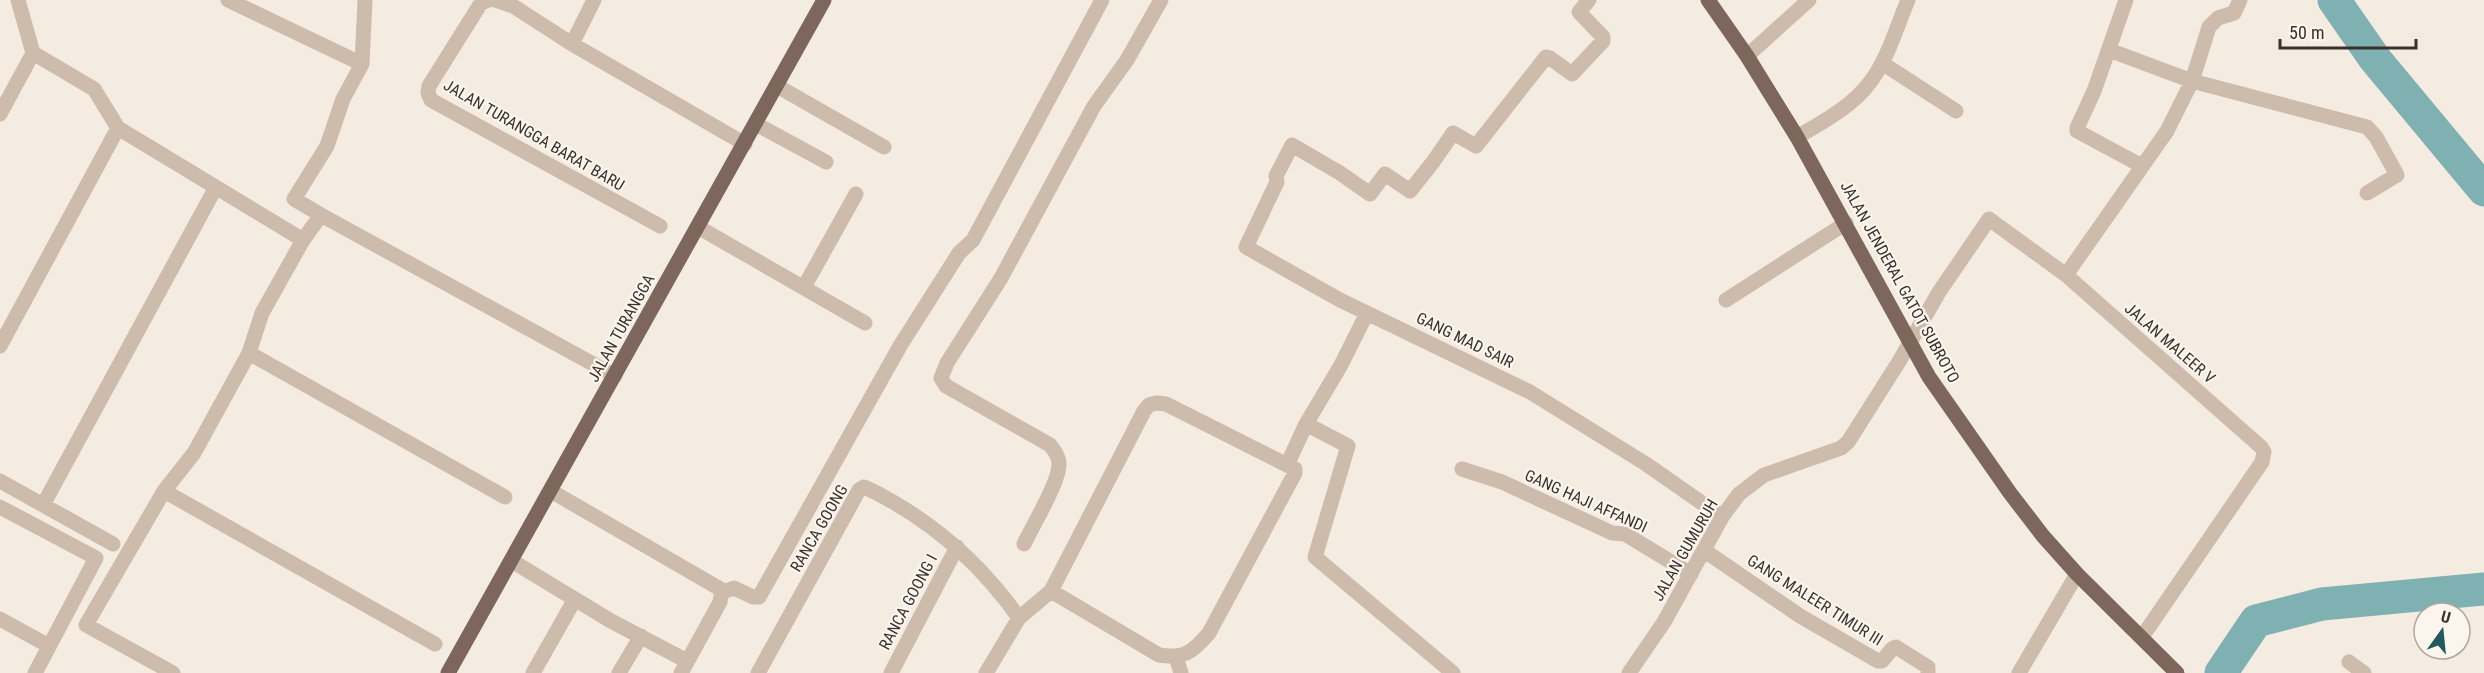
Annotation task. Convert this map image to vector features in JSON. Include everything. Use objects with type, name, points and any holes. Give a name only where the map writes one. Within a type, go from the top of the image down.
[{"type":"main road","name":"JALAN TURANGGA","points":[[448,673],[824,0]]},
{"type":"main road","name":"JALAN JENDERAL GATOT SUBROTO","points":[[1708,0],[1797,137],[1929,377],[2043,536],[2077,574],[2177,673]]},
{"type":"street","points":[[18,0],[33,53],[94,89],[118,128],[303,240]]},
{"type":"street","points":[[228,0],[362,64]]},
{"type":"street","points":[[364,0],[362,64],[343,99],[327,146],[294,199],[615,376]]},
{"type":"street","name":"JALAN TURANGGA BARAT BARU","points":[[489,0],[482,3],[429,86],[428,93],[431,100],[660,226]]},
{"type":"street","points":[[495,0],[514,3],[572,44],[745,144]]},
{"type":"street","points":[[572,44],[594,0]]},
{"type":"street","points":[[512,561],[641,636],[684,667],[723,592],[734,588],[753,597],[759,597],[900,346],[959,252],[973,240],[1102,0]]},
{"type":"street","points":[[1024,544],[1054,481],[1059,466],[1057,456],[1050,446],[946,386],[941,378],[947,363],[1001,278],[1094,106],[1126,60],[1161,0]]},
{"type":"street","name":"GANG MAD SAIR","points":[[1589,0],[1580,12],[1603,41],[1572,74],[1546,57],[1476,146],[1453,133],[1410,191],[1385,174],[1370,194],[1340,172],[1292,145],[1276,176],[1277,182],[1247,242],[1246,249],[1367,313],[1530,392],[1646,464],[1722,517]]},
{"type":"street","points":[[1746,56],[1809,0]]},
{"type":"street","points":[[1797,137],[1849,104],[1871,81],[1882,63],[1908,0]]},
{"type":"street","points":[[2126,0],[2094,91],[2078,124],[2077,131],[2142,166]]},
{"type":"street","points":[[2066,275],[2167,131],[2192,81],[2209,27],[2215,19],[2234,13],[2240,0]]},
{"type":"street","points":[[2109,50],[2192,81],[2367,127],[2376,137],[2397,176],[2367,193]]},
{"type":"street","points":[[0,114],[33,53]]},
{"type":"street","points":[[1882,63],[1956,111]]},
{"type":"street","points":[[777,86],[884,147]]},
{"type":"street","points":[[756,124],[826,162]]},
{"type":"street","points":[[0,346],[118,128]]},
{"type":"street","points":[[43,505],[216,187]]},
{"type":"street","points":[[804,287],[856,194]]},
{"type":"street","points":[[173,673],[86,625],[164,490],[194,453],[249,353],[262,313],[303,240],[321,215]]},
{"type":"street","name":"JALAN MALEER V","points":[[1910,343],[1939,292],[1987,220],[1991,220],[2066,275],[2261,447],[2264,452],[2262,462],[2142,637]]},
{"type":"street","points":[[1726,300],[1846,223]]},
{"type":"street","points":[[698,227],[866,323]]},
{"type":"street","points":[[1287,465],[1306,424],[1341,365],[1367,313]]},
{"type":"street","name":"JALAN GUMURUH","points":[[1629,673],[1660,629],[1722,517],[1739,494],[1764,475],[1841,448],[1848,442],[1910,343]]},
{"type":"street","points":[[249,353],[505,497]]},
{"type":"street","points":[[986,673],[1020,618],[1051,591],[1149,405],[1166,404],[1294,469],[1295,476],[1209,633],[1198,646],[1176,657],[1159,655],[1051,591]]},
{"type":"street","points":[[1306,424],[1348,446],[1315,557],[1453,673]]},
{"type":"street","name":"GANG HAJI AFFANDI","points":[[1462,469],[1502,482],[1611,533],[1624,534],[1691,574]]},
{"type":"street","points":[[0,481],[113,544]]},
{"type":"street","name":"RANCA GOONG","points":[[764,671],[861,488],[868,488],[901,507],[957,547],[1020,618]]},
{"type":"street","points":[[164,490],[435,644]]},
{"type":"street","points":[[551,491],[719,587],[723,592]]},
{"type":"street","points":[[0,507],[96,558],[35,673]]},
{"type":"street","name":"RANCA GOONG I","points":[[891,673],[957,547]]},
{"type":"street","name":"GANG MALEER TIMUR III","points":[[1705,551],[1844,644],[1881,662],[1892,649],[1896,648],[1928,667],[1928,673]]},
{"type":"street","points":[[2019,673],[2077,574]]},
{"type":"street","points":[[533,673],[575,599]]},
{"type":"street","points":[[0,619],[49,646]]},
{"type":"street","points":[[619,673],[641,636]]},
{"type":"street","points":[[1176,657],[1181,673]]},
{"type":"street","points":[[2349,662],[2364,673]]},
{"type":"waterway","points":[[2334,0],[2375,59],[2484,190]]},
{"type":"waterway","points":[[2221,673],[2256,621],[2322,604],[2484,589]]}]
